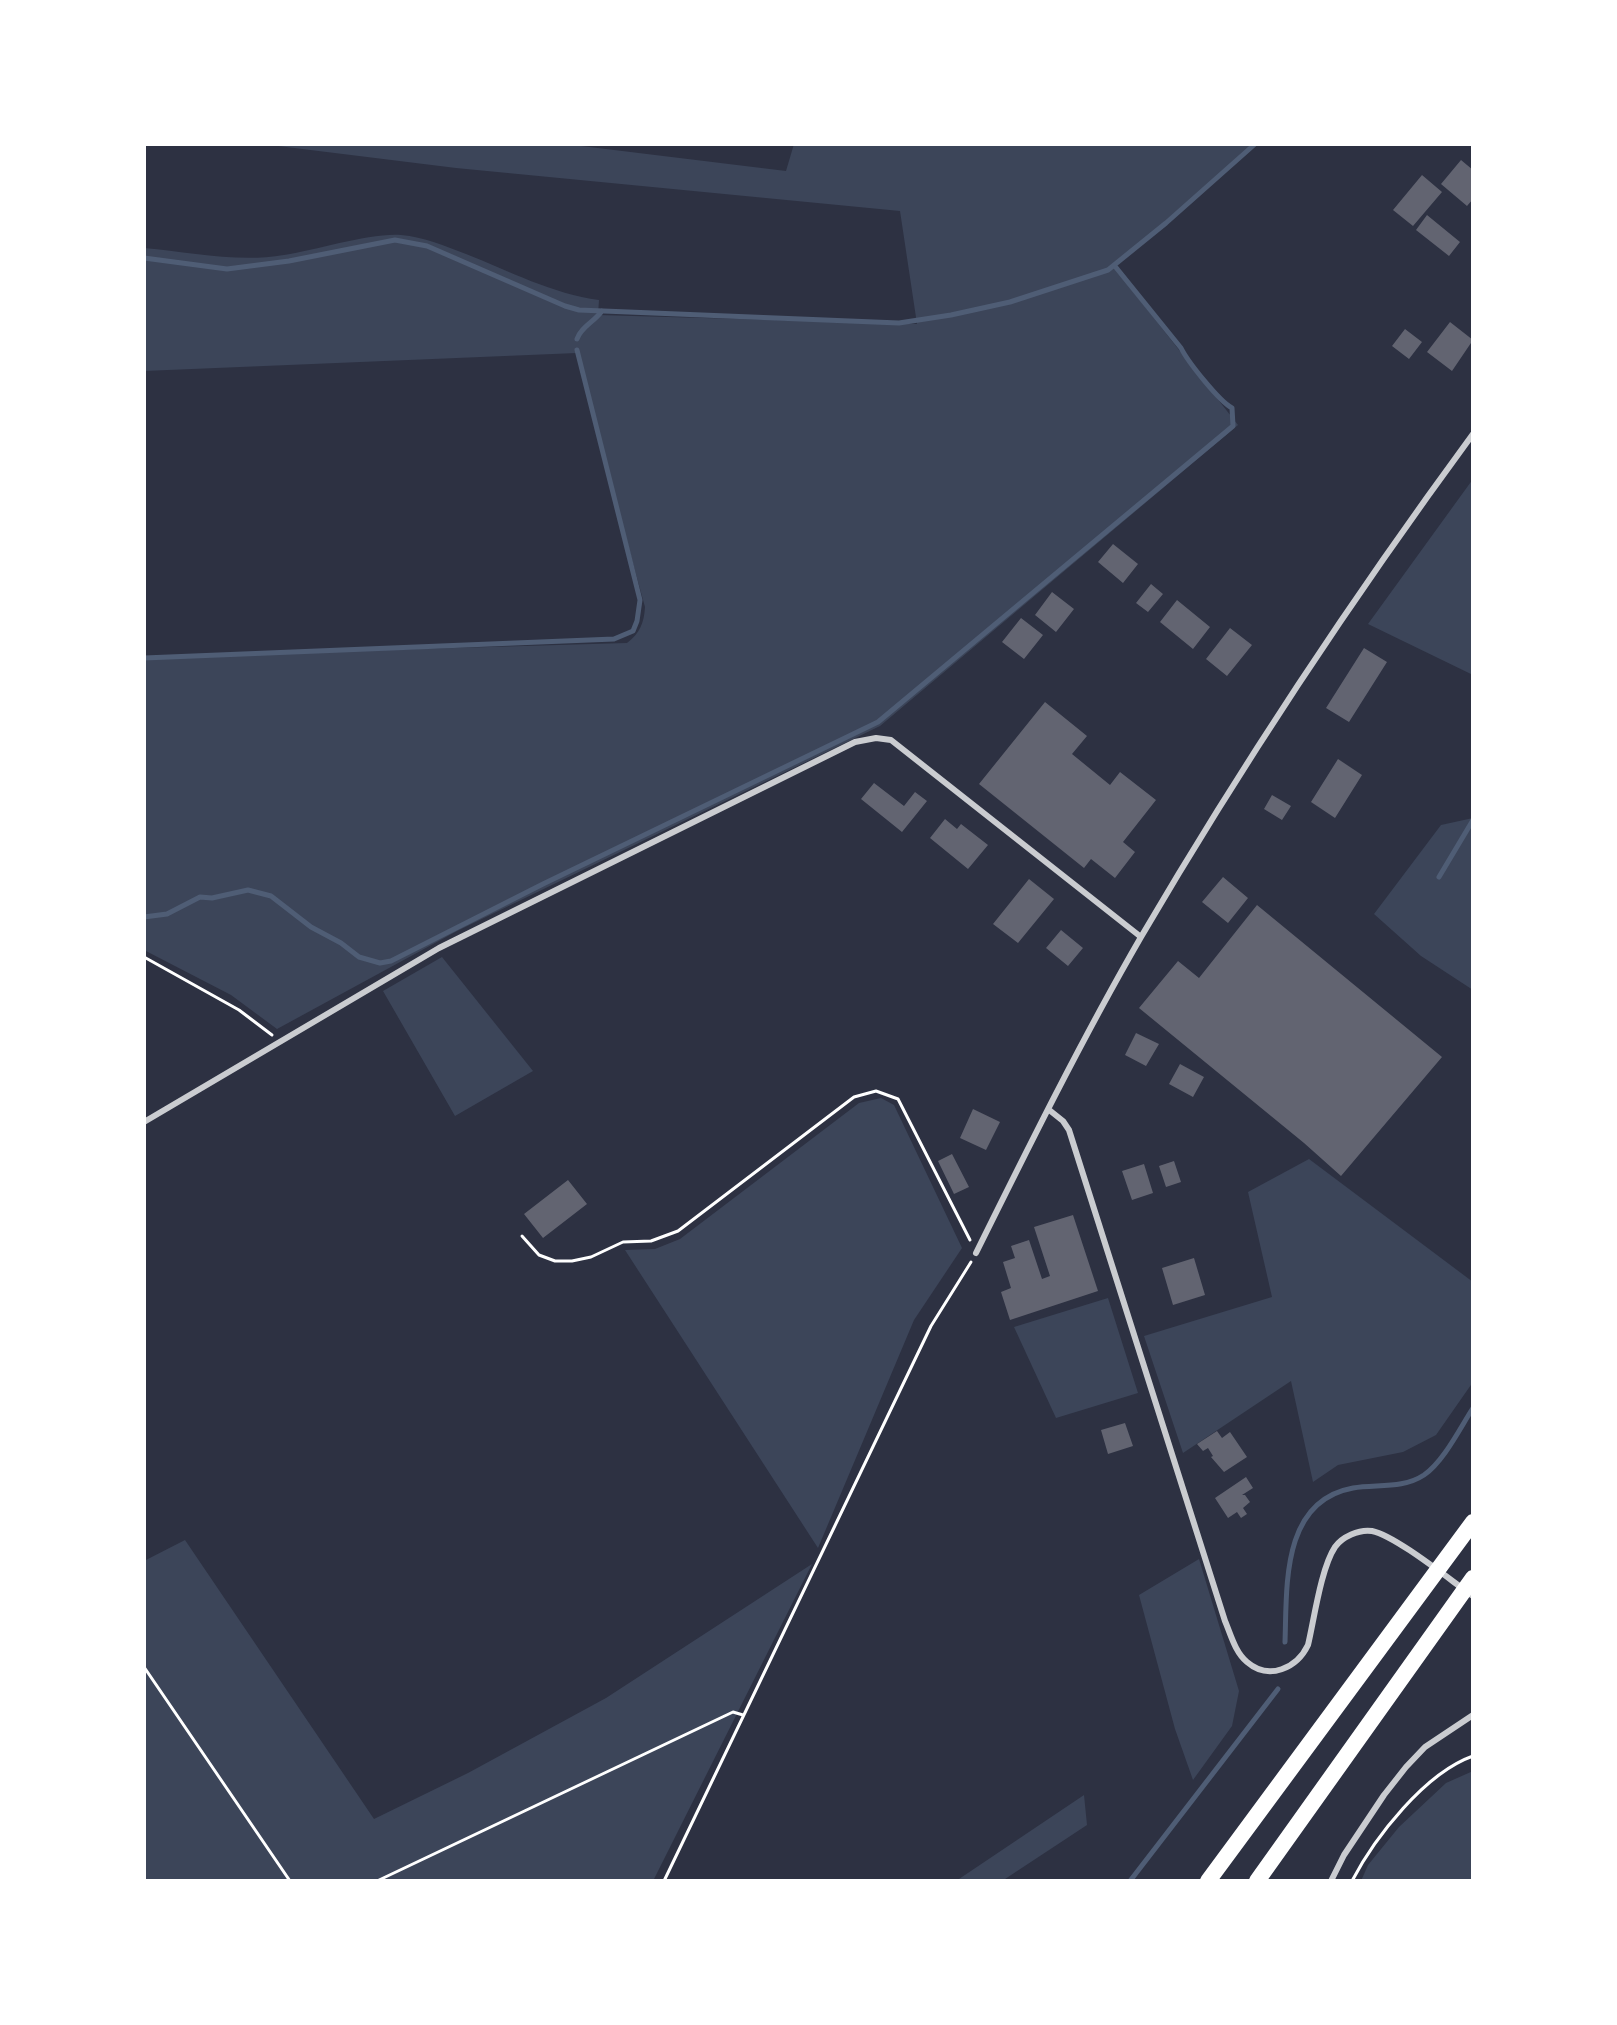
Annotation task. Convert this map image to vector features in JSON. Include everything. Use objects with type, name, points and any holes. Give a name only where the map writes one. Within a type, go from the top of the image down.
[{"type":"highway","points":[[1208,1881],[1473,1522]]},
{"type":"highway","points":[[1257,1881],[1473,1578]]},
{"type":"street","points":[[976,1253],[1048,1109],[1141,938],[1285,702],[1400,532],[1473,434]]},
{"type":"street","points":[[144,1122],[439,948],[855,742],[876,738],[891,740],[1141,938]]},
{"type":"street","points":[[1048,1109],[1064,1121],[1069,1130],[1221,1609],[1238,1652],[1248,1663],[1263,1670],[1281,1670],[1293,1665],[1303,1656],[1308,1645],[1326,1570],[1335,1548],[1341,1541],[1361,1532],[1382,1534],[1473,1596]]},
{"type":"street","points":[[1331,1881],[1344,1855],[1384,1795],[1406,1767],[1425,1747],[1450,1728],[1473,1715]]},
{"type":"path","points":[[144,957],[239,1010],[280,1042]]},
{"type":"path","points":[[522,1236],[539,1256],[555,1261],[572,1262],[591,1257],[623,1242],[651,1241],[678,1231],[854,1097],[876,1091],[898,1099],[976,1253],[931,1326],[664,1881]]},
{"type":"path","points":[[144,1667],[290,1881]]},
{"type":"path","points":[[377,1881],[733,1712],[743,1715]]},
{"type":"path","points":[[1352,1881],[1364,1859],[1420,1791],[1445,1771],[1473,1756]]},
{"type":"shaded area","points":[[262,144],[565,144],[786,171],[794,144],[1255,144],[1113,266],[1238,425],[880,726],[457,931],[277,1029],[231,995],[144,950],[144,657],[627,643],[640,627],[645,607],[577,353],[144,371],[144,248],[249,258],[297,253],[343,242],[401,235],[442,245],[565,293],[599,300],[598,315],[917,324],[900,211],[456,168]]},
{"type":"shaded area","points":[[1473,479],[1473,675],[1368,624]]},
{"type":"shaded area","points":[[1473,818],[1473,990],[1421,956],[1374,914],[1441,825]]},
{"type":"shaded area","points":[[442,957],[533,1071],[455,1116],[383,991]]},
{"type":"shaded area","points":[[881,1098],[894,1105],[962,1248],[914,1320],[818,1548],[625,1250],[655,1249],[680,1239],[859,1103]]},
{"type":"shaded area","points":[[1309,1159],[1473,1282],[1473,1382],[1436,1435],[1403,1452],[1338,1465],[1313,1482],[1291,1381],[1183,1453],[1144,1336],[1272,1297],[1248,1192]]},
{"type":"shaded area","points":[[1108,1298],[1138,1393],[1056,1418],[1014,1327]]},
{"type":"shaded area","points":[[185,1540],[374,1819],[468,1773],[606,1698],[812,1564],[653,1881],[144,1881],[144,1561]]},
{"type":"shaded area","points":[[1199,1559],[1239,1691],[1232,1726],[1193,1780],[1175,1729],[1139,1595]]},
{"type":"shaded area","points":[[1473,1771],[1473,1881],[1361,1881],[1368,1865],[1399,1827],[1446,1783]]},
{"type":"shaded area","points":[[1084,1795],[1087,1825],[1002,1881],[956,1881]]},
{"type":"building","points":[[1461,160],[1473,170],[1473,199],[1467,206],[1441,184]]},
{"type":"building","points":[[1422,175],[1442,192],[1413,226],[1393,210]]},
{"type":"building","points":[[1427,215],[1460,242],[1449,256],[1416,230]]},
{"type":"building","points":[[1450,322],[1473,340],[1452,371],[1427,352]]},
{"type":"building","points":[[1405,329],[1422,342],[1409,359],[1392,346]]},
{"type":"building","points":[[1113,544],[1138,564],[1123,583],[1098,562]]},
{"type":"building","points":[[1151,584],[1163,594],[1148,612],[1136,603]]},
{"type":"building","points":[[1052,592],[1074,609],[1056,632],[1035,615]]},
{"type":"building","points":[[1177,600],[1210,627],[1193,649],[1160,622]]},
{"type":"building","points":[[1021,618],[1043,635],[1024,659],[1002,642]]},
{"type":"building","points":[[1230,628],[1252,645],[1227,676],[1206,659]]},
{"type":"building","points":[[1364,648],[1387,662],[1349,722],[1326,708]]},
{"type":"building","points":[[1045,702],[1087,736],[1072,754],[1110,785],[1120,772],[1156,800],[1123,842],[1135,852],[1115,878],[1091,859],[1084,868],[979,784]]},
{"type":"building","points":[[1338,759],[1362,775],[1335,818],[1311,802]]},
{"type":"building","points":[[874,783],[904,806],[915,792],[927,801],[902,832],[861,799]]},
{"type":"building","points":[[1272,795],[1291,806],[1282,820],[1264,809]]},
{"type":"building","points":[[945,819],[957,829],[961,824],[988,845],[968,869],[930,838]]},
{"type":"building","points":[[1223,877],[1248,898],[1228,923],[1202,902]]},
{"type":"building","points":[[1029,879],[1054,899],[1018,943],[993,924]]},
{"type":"building","points":[[1257,905],[1442,1057],[1341,1176],[1139,1008],[1178,961],[1199,978]]},
{"type":"building","points":[[1061,930],[1083,948],[1068,966],[1046,948]]},
{"type":"building","points":[[1136,1033],[1159,1044],[1146,1066],[1125,1055]]},
{"type":"building","points":[[1180,1064],[1204,1077],[1193,1097],[1169,1084]]},
{"type":"building","points":[[973,1109],[1000,1122],[986,1150],[960,1138]]},
{"type":"building","points":[[952,1154],[969,1187],[954,1194],[938,1161]]},
{"type":"building","points":[[1174,1161],[1181,1182],[1166,1187],[1159,1166]]},
{"type":"building","points":[[1144,1164],[1153,1193],[1132,1200],[1122,1171]]},
{"type":"building","points":[[568,1180],[587,1204],[543,1238],[524,1214]]},
{"type":"building","points":[[1073,1215],[1098,1291],[1010,1320],[1001,1292],[1011,1288],[1003,1262],[1015,1258],[1011,1246],[1029,1240],[1042,1279],[1050,1276],[1034,1227]]},
{"type":"building","points":[[1194,1258],[1205,1295],[1173,1305],[1162,1268]]},
{"type":"building","points":[[1125,1423],[1133,1446],[1108,1454],[1101,1430]]},
{"type":"building","points":[[1217,1431],[1222,1438],[1230,1432],[1247,1457],[1224,1472],[1211,1457],[1213,1456],[1208,1448],[1203,1451],[1197,1444]]},
{"type":"building","points":[[1246,1477],[1253,1488],[1242,1495],[1245,1495],[1250,1502],[1243,1508],[1247,1514],[1241,1518],[1237,1512],[1228,1518],[1215,1498]]},
{"type":"waterway","points":[[144,258],[227,269],[289,261],[395,240],[427,246],[579,310],[899,323],[951,315],[1010,302],[1108,270],[1166,223],[1255,144]]},
{"type":"waterway","points":[[144,917],[167,914],[200,897],[212,898],[248,890],[271,896],[311,927],[341,943],[359,957],[380,963],[391,961],[543,884],[878,722],[1233,426],[1232,408],[1204,381],[1181,348],[1114,265]]},
{"type":"waterway","points":[[577,339],[581,331],[602,311]]},
{"type":"waterway","points":[[144,658],[614,639],[633,631],[640,600],[577,350]]},
{"type":"waterway","points":[[1439,877],[1473,820]]},
{"type":"waterway","points":[[1285,1642],[1288,1573],[1300,1528],[1312,1510],[1329,1496],[1353,1488],[1399,1484],[1424,1475],[1445,1453],[1473,1408]]},
{"type":"waterway","points":[[1130,1881],[1278,1689]]}]
